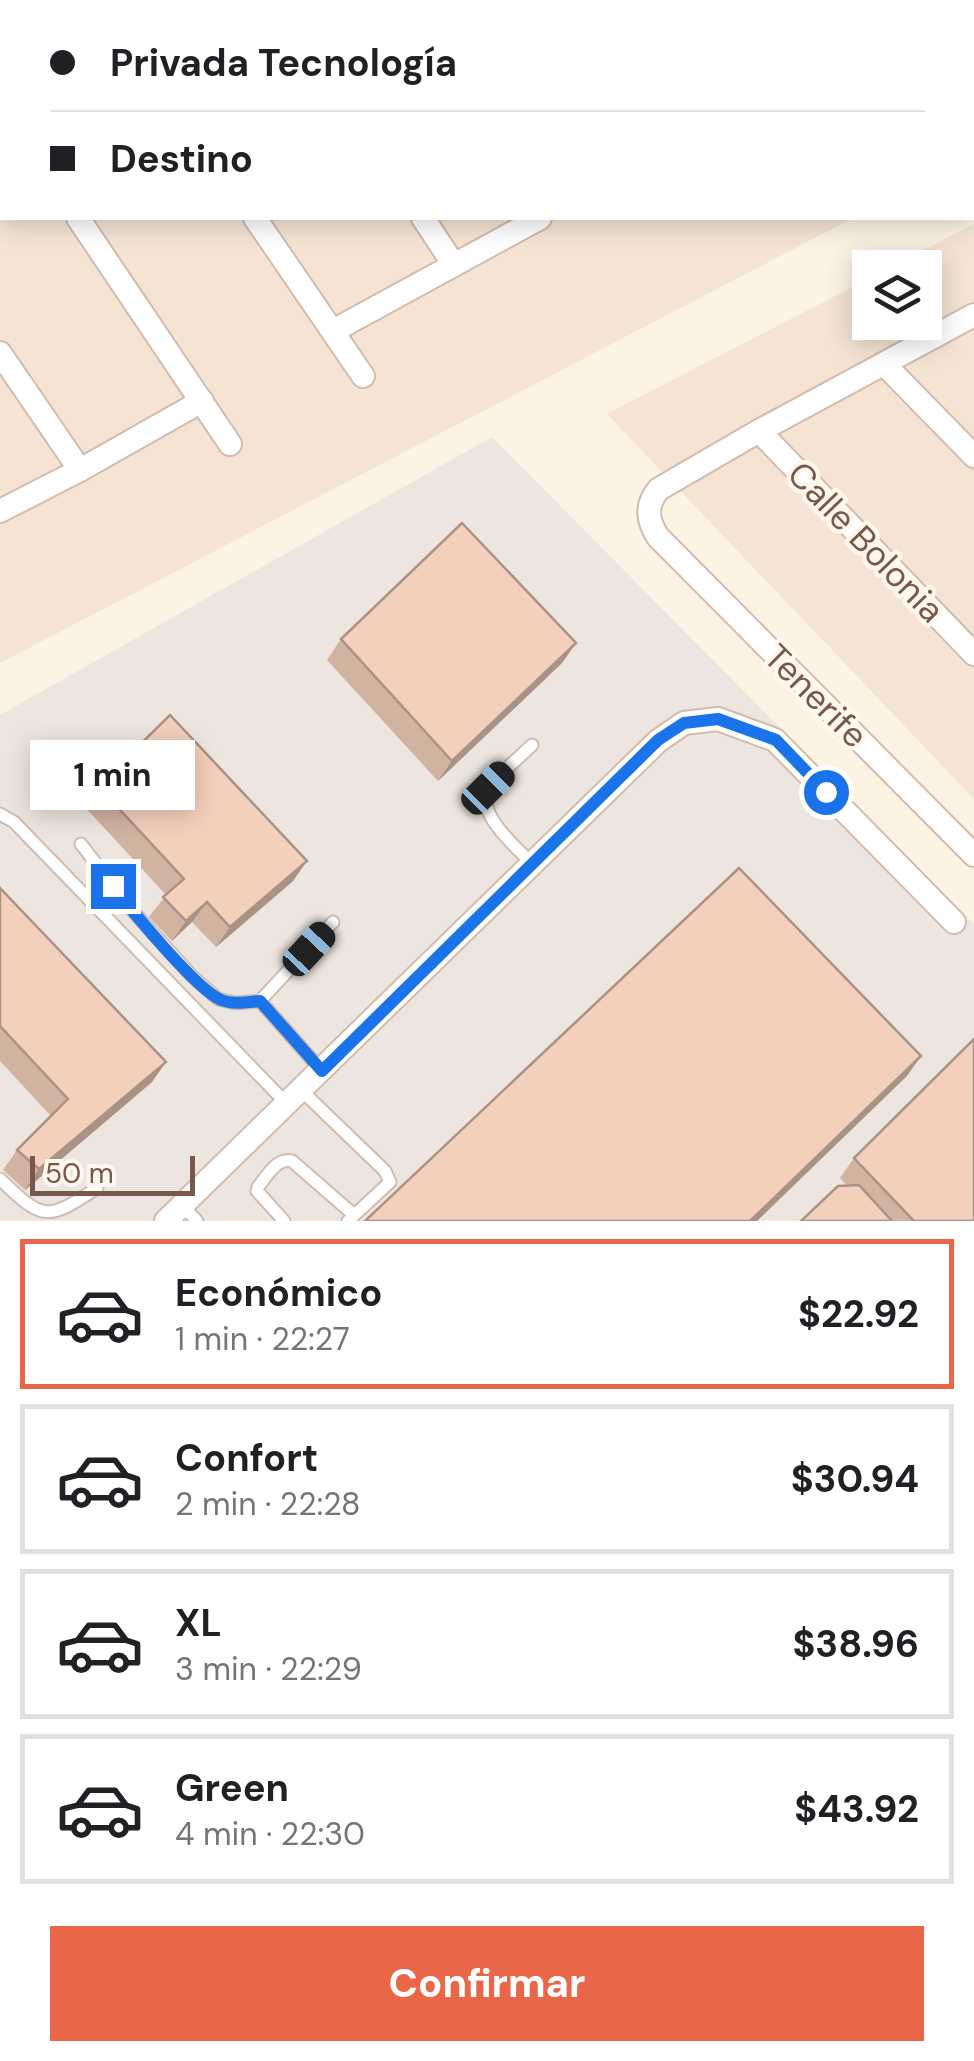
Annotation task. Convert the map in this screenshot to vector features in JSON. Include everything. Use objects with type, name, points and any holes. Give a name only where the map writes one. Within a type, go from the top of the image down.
[{"type":"street","points":[[79,220],[230,444]]},
{"type":"street","points":[[257,220],[363,376]]},
{"type":"street","points":[[424,220],[454,265]]},
{"type":"street","points":[[333,331],[536,220]]},
{"type":"street","points":[[758,430],[974,316]]},
{"type":"street","points":[[0,353],[80,470]]},
{"type":"street","points":[[885,365],[974,456]]},
{"type":"street","points":[[0,511],[202,401]]},
{"type":"street","name":"Tenerife","points":[[758,430],[659,489],[649,507],[649,518],[658,537],[974,855]]},
{"type":"street","name":"Calle Bolonia","points":[[758,430],[974,654]]},
{"type":"street","points":[[181,1216],[294,1098],[658,740],[684,723],[718,719],[776,740],[954,922]]},
{"type":"lane","points":[[532,745],[488,788],[484,802],[488,814],[532,864]]},
{"type":"lane","points":[[0,814],[14,822],[294,1098],[385,1171],[390,1182],[351,1218],[292,1160],[280,1161],[257,1191],[284,1221]]},
{"type":"lane","points":[[81,844],[130,908],[218,998],[235,1003],[260,1001],[333,922]]},
{"type":"lane","points":[[260,1001],[322,1071]]},
{"type":"lane","points":[[0,1178],[36,1212],[45,1215],[56,1216],[70,1210],[96,1188]]},
{"type":"shaded area","points":[[0,220],[849,220],[0,663]]},
{"type":"shaded area","points":[[974,224],[974,799],[607,414],[852,287],[852,340],[942,340],[942,250],[923,250]]},
{"type":"shaded area","points":[[492,437],[974,924],[974,1221],[0,1221],[0,715]]},
{"type":"building","points":[[462,523],[576,643],[452,761],[341,639]]},
{"type":"building","points":[[170,715],[307,861],[230,927],[207,902],[186,921],[163,897],[184,879],[98,786]]},
{"type":"building","points":[[739,868],[921,1056],[750,1221],[365,1221]]},
{"type":"building","points":[[0,888],[166,1062],[39,1169],[17,1150],[68,1099],[0,1026]]},
{"type":"building","points":[[974,1039],[974,1221],[914,1221],[854,1158]]},
{"type":"building","points":[[859,1185],[892,1221],[801,1221],[838,1186]]},
{"type":"route","points":[[113,886],[192,976],[218,998],[235,1003],[260,1001],[322,1071],[658,740],[684,723],[718,719],[776,740],[826,792]]}]
